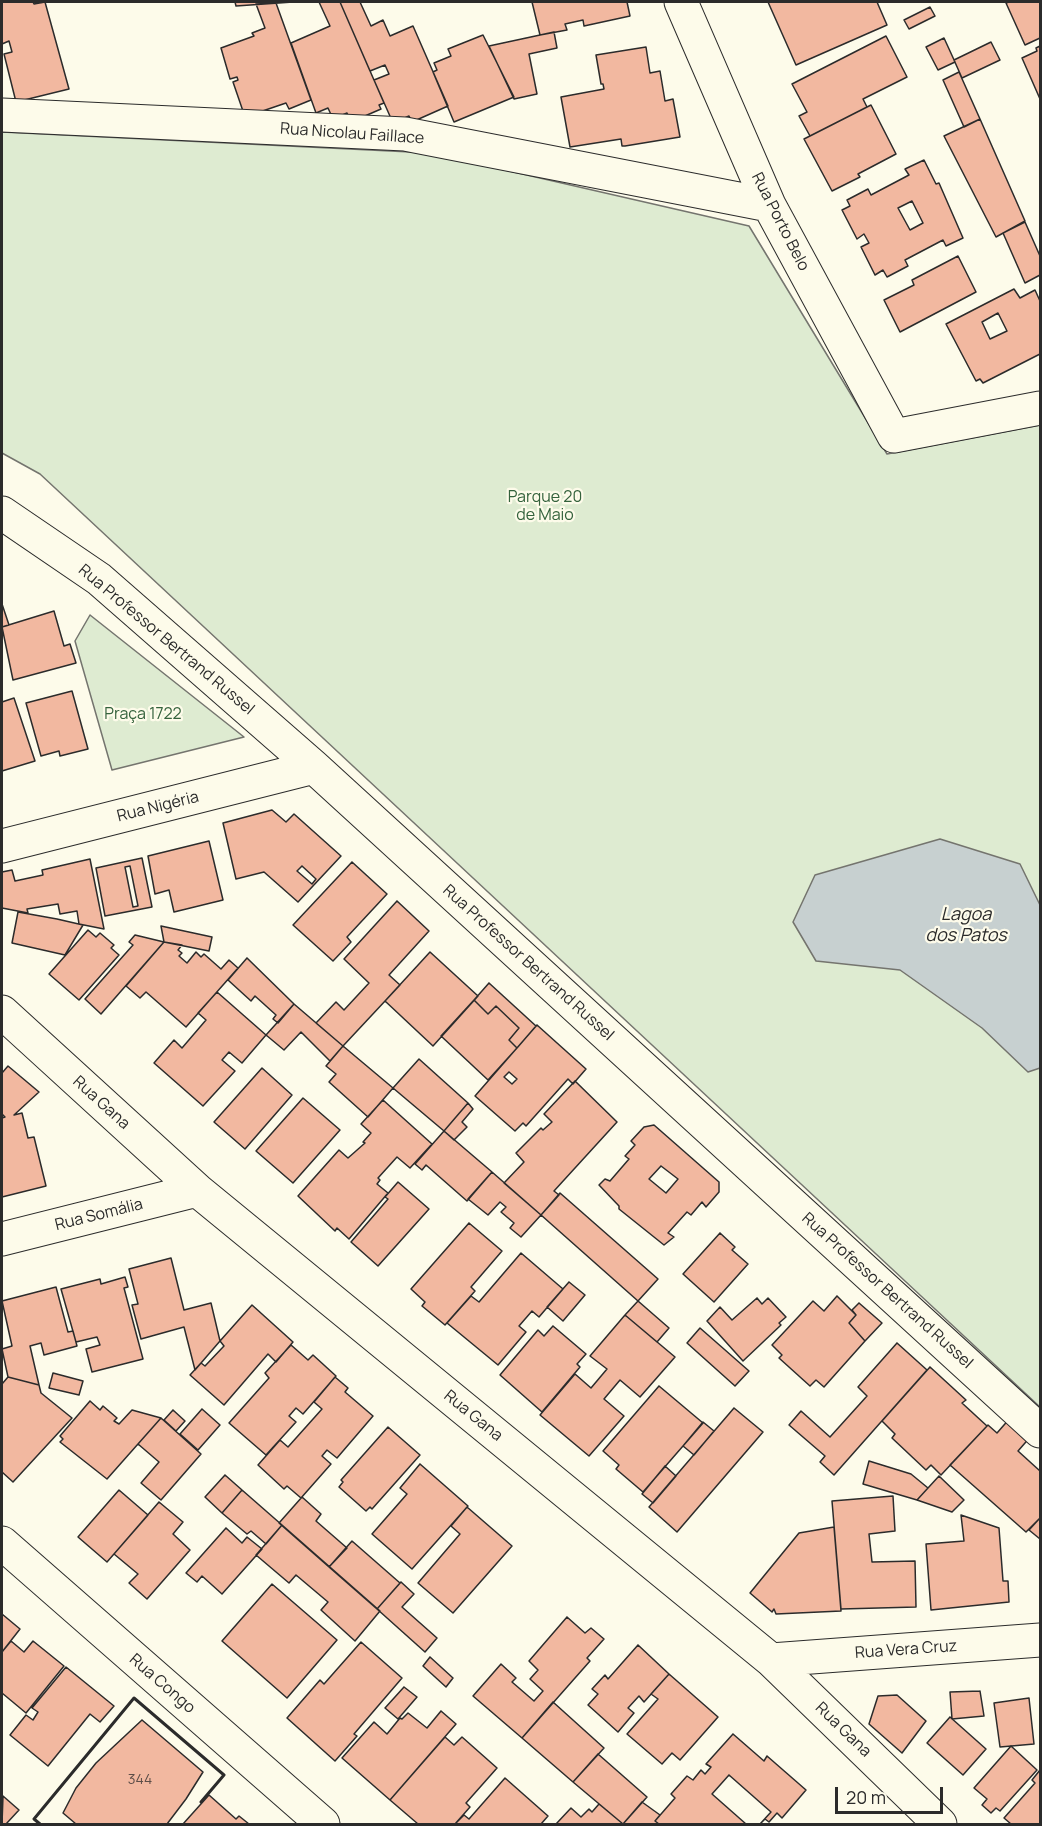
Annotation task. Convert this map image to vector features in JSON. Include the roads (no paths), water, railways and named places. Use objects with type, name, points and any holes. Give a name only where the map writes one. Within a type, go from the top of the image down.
[{"type":"street","name":"Rua Porto Belo","points":[[681,2],[769,205],[894,436],[1041,408]]},
{"type":"street","name":"Rua Nicolau Faillace","points":[[2,115],[405,134],[769,205]]},
{"type":"street","name":"Rua Professor Bertrand Russel","points":[[2,513],[99,579],[314,767],[1041,1431]]},
{"type":"street","name":"Rua Nigéria","points":[[2,846],[314,767]]},
{"type":"street","name":"Rua Gana","points":[[2,1012],[198,1190],[771,1660],[940,1824]]},
{"type":"street","name":"Rua Somália","points":[[2,1239],[198,1190]]},
{"type":"street","name":"Rua Congo","points":[[2,1542],[323,1824]]},
{"type":"street","name":"Rua Vera Cruz","points":[[771,1660],[1041,1640]]},
{"type":"water","name":"Lagoa dos Patos","points":[[940,839],[1020,864],[1040,905],[1040,1068],[1028,1072],[982,1028],[900,970],[816,961],[793,922],[815,875]]},
{"type":"park label","name":"Parque 20 de Maio","points":[[545,507]]},
{"type":"park label","name":"Praça 1722","points":[[143,715]]}]
